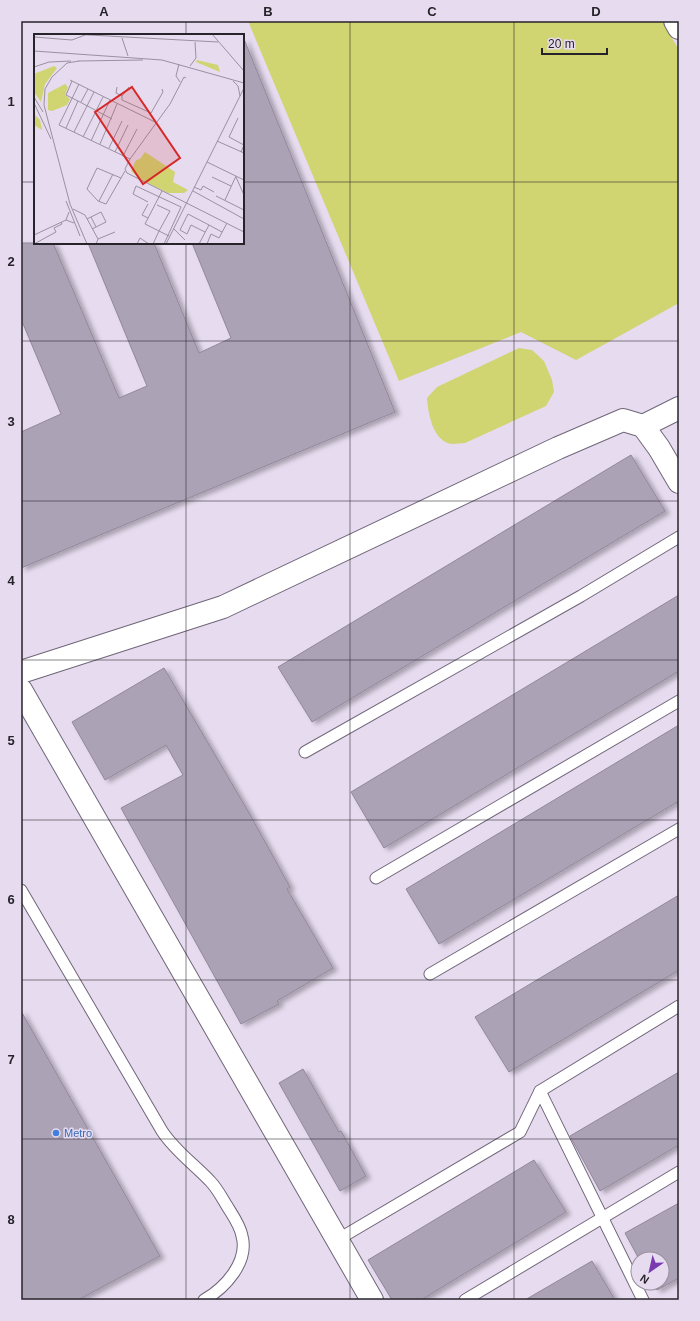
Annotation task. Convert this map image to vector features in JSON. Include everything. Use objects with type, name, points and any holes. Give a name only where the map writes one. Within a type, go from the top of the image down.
[{"type":"street","points":[[675,21],[679,28]]},
{"type":"street","points":[[643,426],[679,408]]},
{"type":"street","points":[[21,672],[223,607],[558,448],[624,420],[643,426],[659,448],[679,482]]},
{"type":"street","points":[[21,690],[372,1300]]},
{"type":"lane","points":[[305,752],[581,596],[679,537]]},
{"type":"lane","points":[[376,878],[679,701]]},
{"type":"lane","points":[[430,974],[679,829]]},
{"type":"lane","points":[[21,890],[162,1131],[172,1146],[215,1187],[240,1229],[243,1244],[239,1262],[229,1279],[211,1298]]},
{"type":"lane","points":[[337,1240],[520,1132],[540,1091],[679,1006]]},
{"type":"lane","points":[[540,1091],[643,1300]]},
{"type":"lane","points":[[465,1300],[679,1172]]},
{"type":"green space","points":[[248,21],[662,21],[679,50],[679,303],[576,360],[521,332],[399,381]]},
{"type":"green space","points":[[519,348],[532,350],[544,361],[552,380],[554,392],[546,406],[465,443],[452,444],[440,438],[436,433],[430,419],[427,398],[437,387]]},
{"type":"building","points":[[244,39],[395,412],[21,568],[21,432],[61,414],[21,319],[21,243],[53,244],[119,398],[147,386],[88,244],[154,244],[199,353],[231,338],[192,244],[244,244]]},
{"type":"building","points":[[631,455],[665,511],[312,722],[278,667]]},
{"type":"building","points":[[679,595],[679,671],[384,848],[351,792]]},
{"type":"building","points":[[164,668],[248,811],[290,887],[287,889],[333,968],[277,1001],[279,1004],[241,1024],[121,808],[183,775],[166,745],[105,780],[72,722]]},
{"type":"building","points":[[679,725],[679,801],[439,944],[406,889]]},
{"type":"building","points":[[679,895],[679,970],[509,1072],[475,1017]]},
{"type":"building","name":"Metro","points":[[21,1011],[160,1256],[78,1300],[21,1300]]},
{"type":"building","points":[[303,1069],[339,1132],[341,1131],[366,1176],[340,1191],[279,1083]]},
{"type":"building","points":[[679,1072],[679,1145],[600,1191],[570,1136]]},
{"type":"building","points":[[534,1160],[566,1212],[421,1300],[392,1300],[368,1260]]},
{"type":"building","points":[[679,1203],[679,1278],[670,1283],[670,1251],[635,1251],[625,1233]]},
{"type":"building","points":[[592,1261],[615,1300],[525,1300]]},
{"type":"place","name":"Metro","points":[[56,1133]]}]
